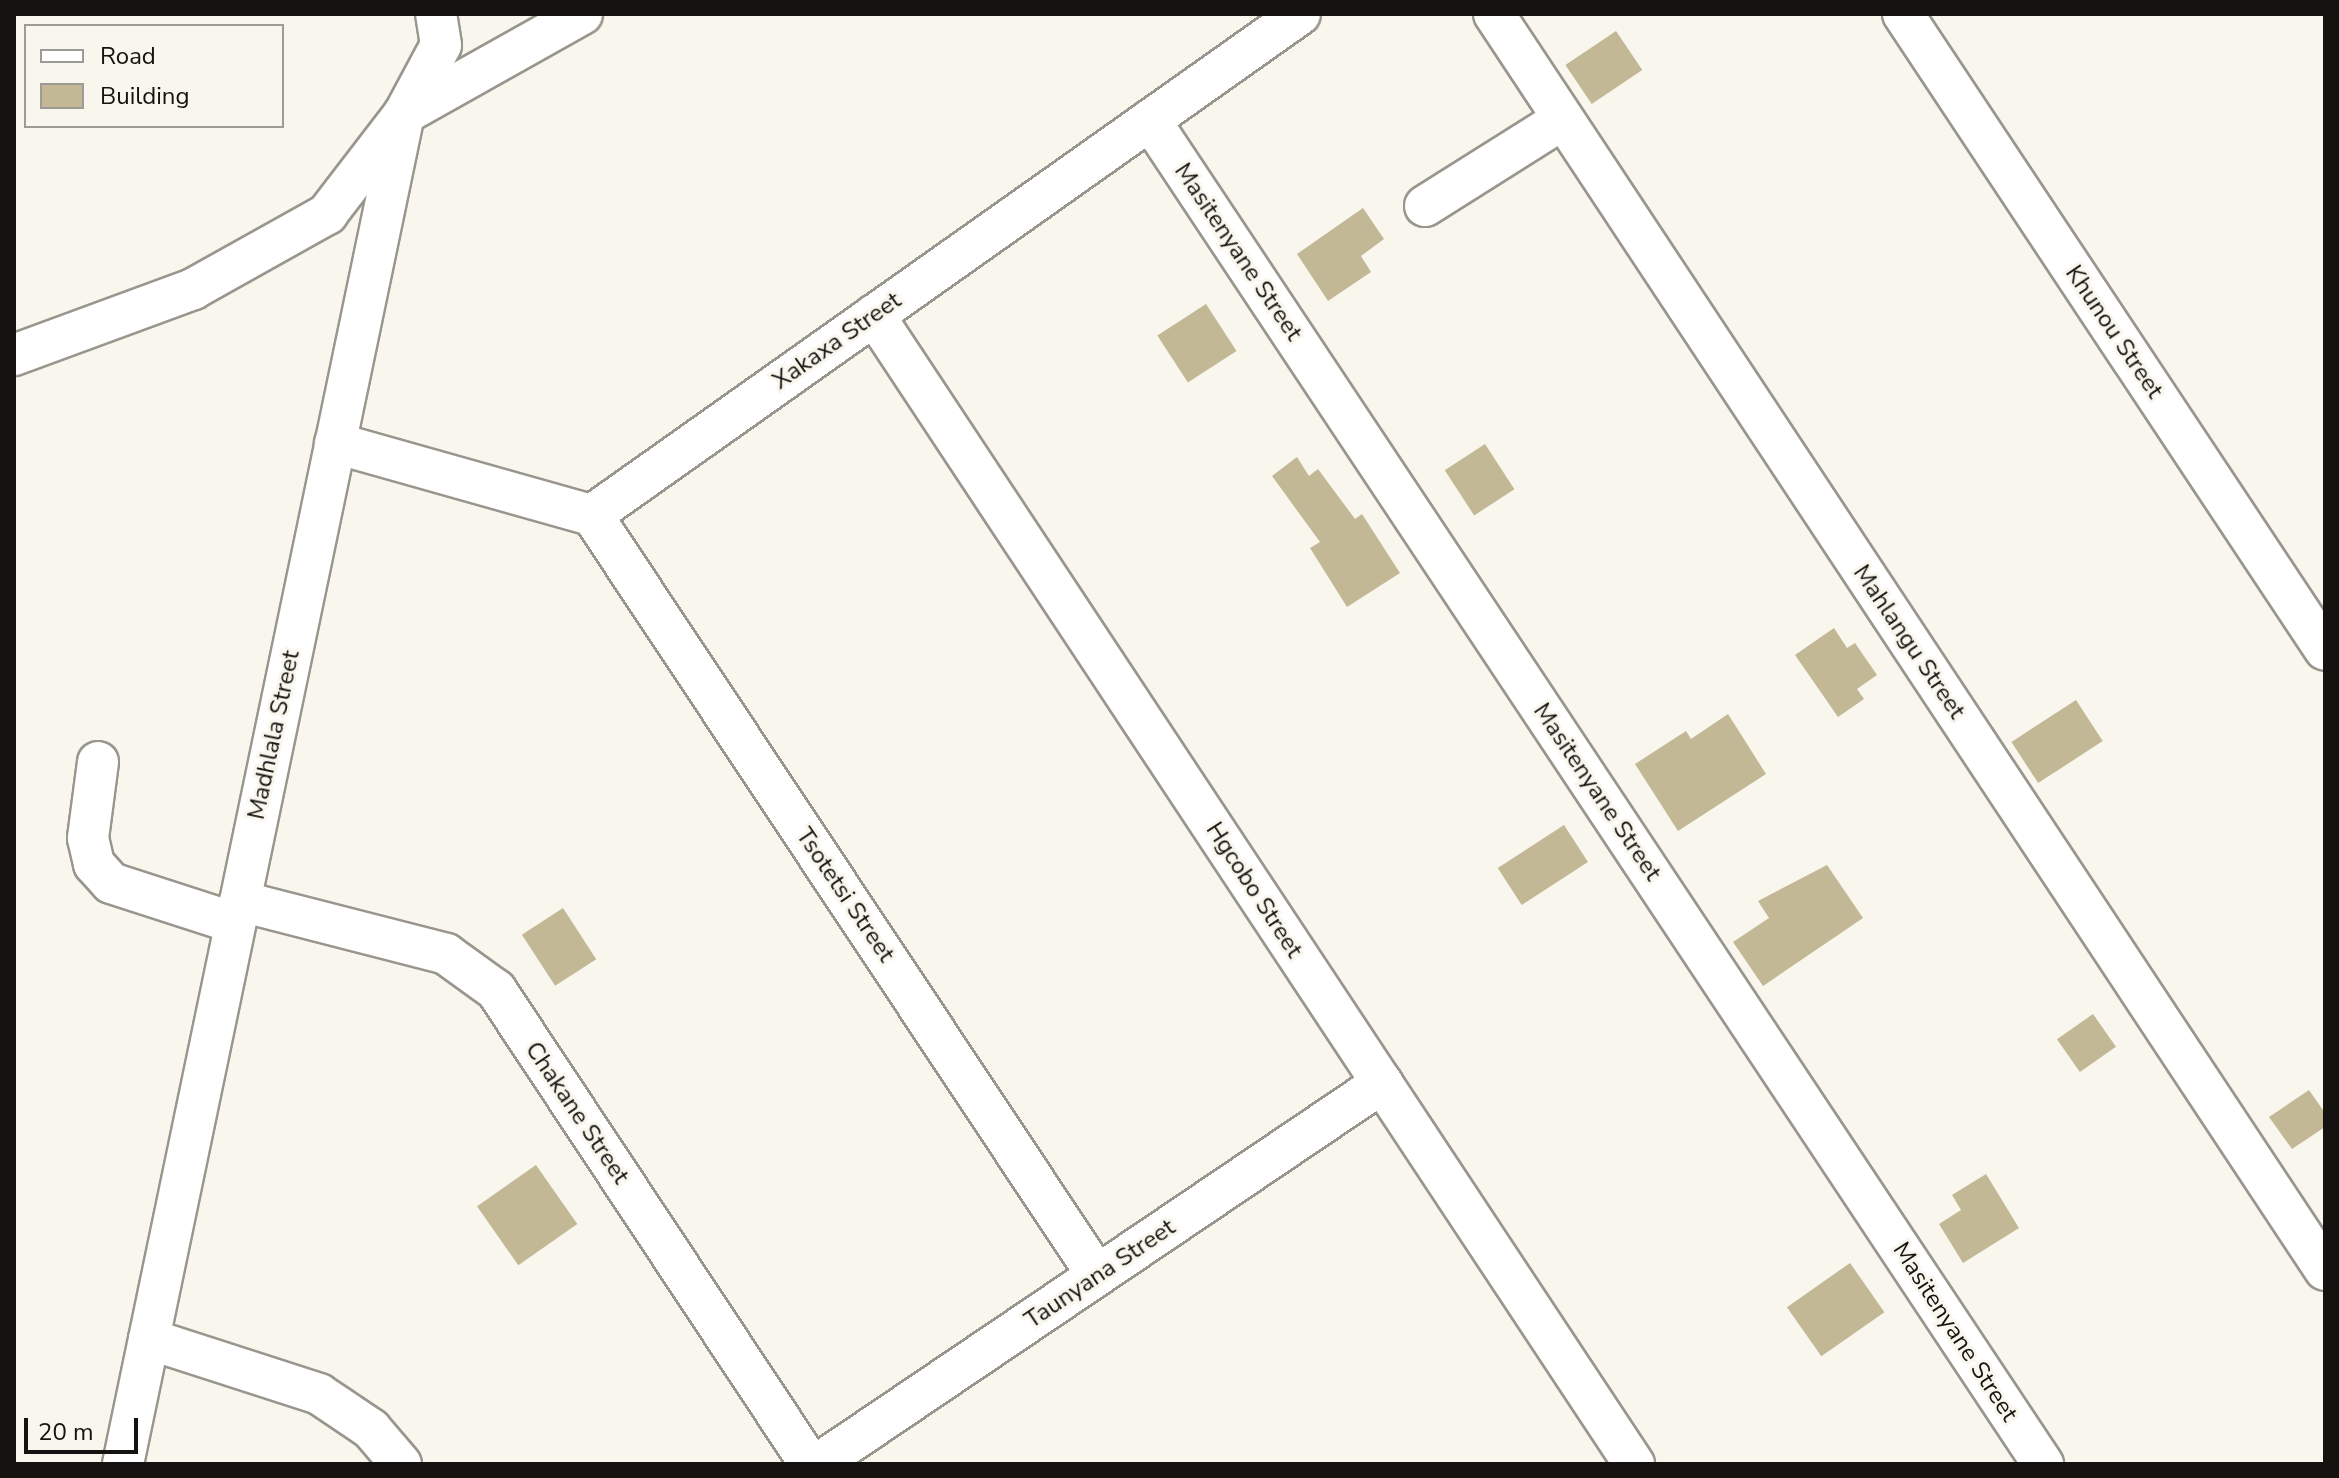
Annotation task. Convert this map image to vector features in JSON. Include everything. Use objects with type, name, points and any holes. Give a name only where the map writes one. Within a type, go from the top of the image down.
[{"type":"street","name":"Madhlala Street","points":[[123,1464],[404,114],[441,45],[436,14]]},
{"type":"street","points":[[14,355],[193,289],[327,214],[404,114],[582,14]]},
{"type":"street","name":"Xakaxa Street","points":[[592,515],[1300,14]]},
{"type":"street","name":"Mahlangu Street","points":[[1494,14],[2325,1270]]},
{"type":"street","name":"Khunou Street","points":[[1903,14],[2325,650]]},
{"type":"street","points":[[1425,206],[1563,119]]},
{"type":"street","name":"Masitenyane Street","points":[[1150,120],[2043,1464]]},
{"type":"street","name":"Hgcobo Street","points":[[874,315],[1382,1083],[1617,1458]]},
{"type":"street","points":[[335,443],[592,515]]},
{"type":"street","name":"Tsotetsi Street","points":[[592,515],[1097,1275]]},
{"type":"street","name":"Chakane Street","points":[[98,762],[88,838],[94,864],[111,883],[446,954],[496,990],[810,1464]]},
{"type":"street","name":"Taunyana Street","points":[[818,1464],[1382,1083]]},
{"type":"street","points":[[149,1339],[319,1394],[361,1420],[401,1464]]},
{"type":"building","points":[[1616,31],[1642,70],[1592,104],[1565,65]]},
{"type":"building","points":[[1363,208],[1384,239],[1361,256],[1371,272],[1328,301],[1297,254]]},
{"type":"building","points":[[1206,304],[1236,351],[1188,383],[1157,336]]},
{"type":"building","points":[[1485,444],[1514,489],[1474,515],[1445,470]]},
{"type":"building","points":[[1297,457],[1309,476],[1318,469],[1355,519],[1362,514],[1400,573],[1347,607],[1310,548],[1320,542],[1272,476]]},
{"type":"building","points":[[1834,628],[1847,648],[1855,643],[1877,675],[1857,689],[1864,699],[1838,717],[1795,655]]},
{"type":"building","points":[[2076,700],[2103,741],[2038,783],[2011,742]]},
{"type":"building","points":[[1728,714],[1766,774],[1678,831],[1635,764],[1686,731],[1691,739]]},
{"type":"building","points":[[1564,825],[1588,862],[1522,905],[1498,868]]},
{"type":"building","points":[[1827,865],[1863,918],[1763,986],[1733,942],[1769,918],[1758,901]]},
{"type":"building","points":[[563,908],[596,959],[555,986],[522,935]]},
{"type":"building","points":[[2093,1014],[2116,1047],[2080,1072],[2057,1039]]},
{"type":"building","points":[[2309,1090],[2325,1113],[2325,1127],[2292,1149],[2269,1117]]},
{"type":"building","points":[[536,1165],[577,1224],[518,1265],[477,1206]]},
{"type":"building","points":[[1986,1174],[2019,1228],[1963,1263],[1939,1224],[1961,1210],[1952,1195]]},
{"type":"building","points":[[1850,1263],[1884,1312],[1821,1356],[1787,1307]]}]
